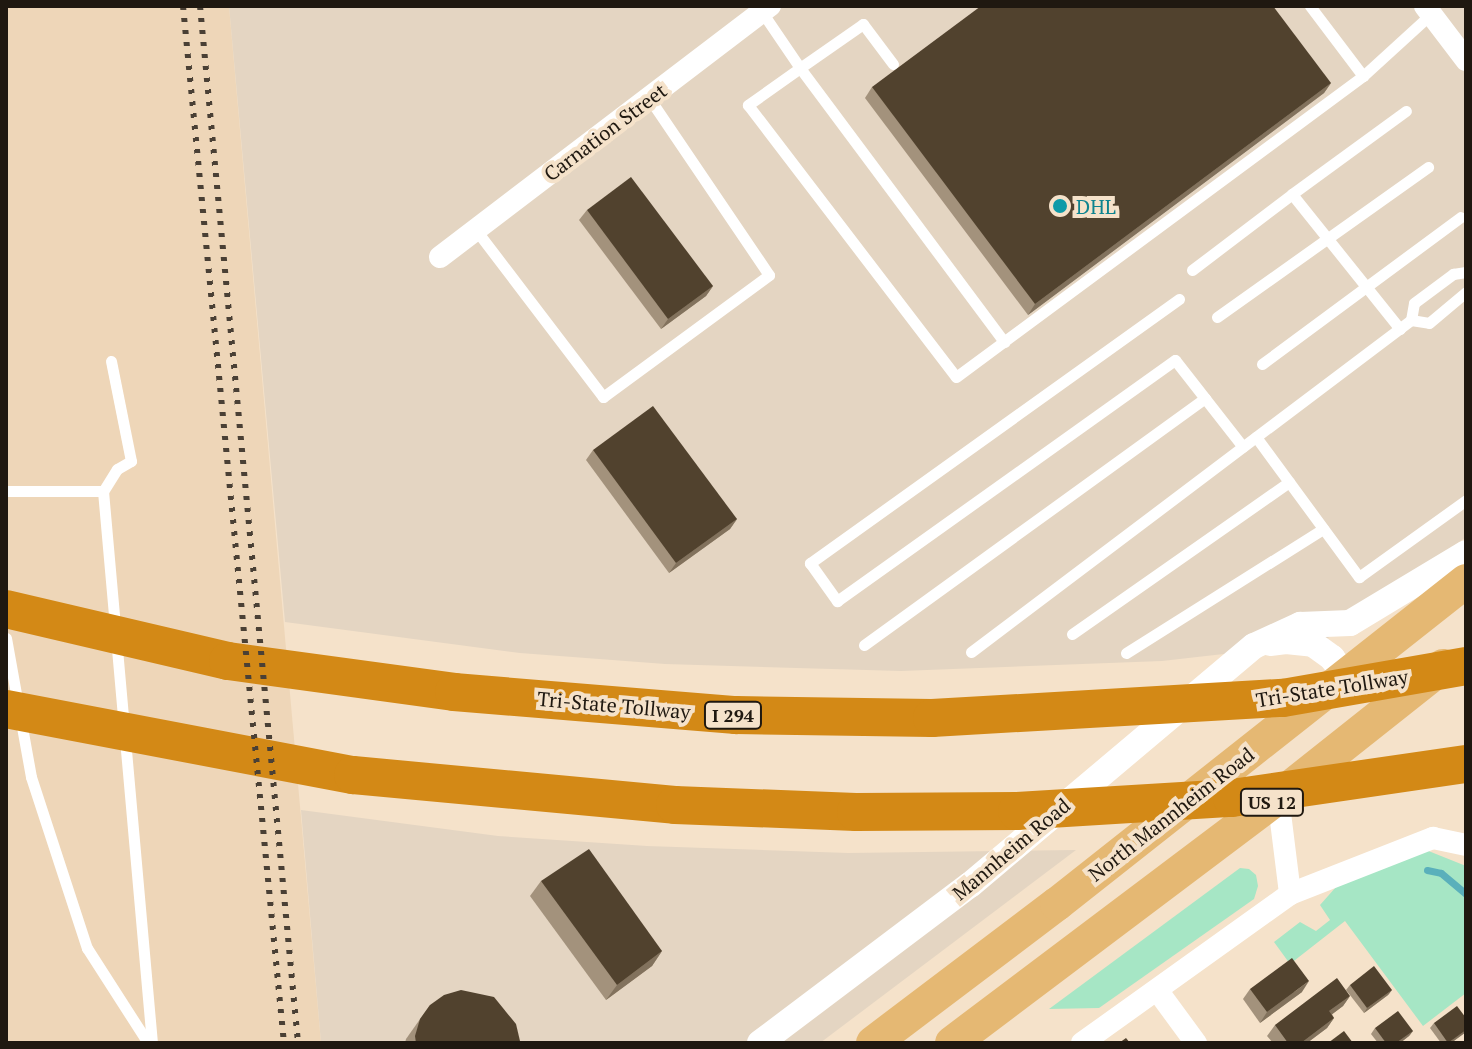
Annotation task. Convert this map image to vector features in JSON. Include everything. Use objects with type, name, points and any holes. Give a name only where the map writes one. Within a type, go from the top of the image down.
[{"type":"highway","name":"Tri-State Tollway","points":[[6,609],[228,661],[454,692],[736,715],[932,718],[1283,698],[1466,666]]},
{"type":"highway","points":[[6,709],[353,775],[675,805],[856,812],[1017,811],[1232,798],[1466,764]]},
{"type":"main road","name":"North Mannheim Road","points":[[873,1043],[1057,904],[1466,581]]},
{"type":"main road","name":"US 12","points":[[952,1043],[1278,797],[1466,648]]},
{"type":"street","name":"Carnation Street","points":[[440,257],[766,9]]},
{"type":"street","points":[[1428,10],[1466,60]]},
{"type":"street","name":"Mannheim Road","points":[[760,1043],[970,885],[1254,646],[1300,625],[1350,623],[1466,553]]},
{"type":"street","points":[[1254,646],[1286,641],[1313,644],[1332,658],[1347,677]]},
{"type":"street","points":[[1278,797],[1290,894]]},
{"type":"street","points":[[1082,1043],[1290,894],[1433,838],[1466,845]]},
{"type":"street","points":[[1157,990],[1196,1043]]},
{"type":"lane","points":[[1310,6],[1363,76]]},
{"type":"lane","points":[[766,9],[800,68],[1004,342]]},
{"type":"lane","points":[[893,64],[863,24],[748,105],[956,377],[1363,76],[1428,10]]},
{"type":"lane","points":[[476,230],[603,397],[769,275],[649,98]]},
{"type":"lane","points":[[1192,270],[1406,111]]},
{"type":"lane","points":[[1217,317],[1428,167]]},
{"type":"lane","points":[[1292,194],[1400,329]]},
{"type":"lane","points":[[1262,364],[1461,217]]},
{"type":"lane","points":[[971,652],[1400,329],[1411,320],[1414,303],[1453,274],[1466,272]]},
{"type":"lane","points":[[1411,320],[1429,323],[1466,292]]},
{"type":"lane","points":[[1179,299],[810,563],[837,601],[1175,360],[1243,447]]},
{"type":"lane","points":[[111,361],[131,461],[117,469],[103,491],[150,1043]]},
{"type":"lane","points":[[864,645],[1205,398]]},
{"type":"lane","points":[[1256,437],[1359,577],[1466,500]]},
{"type":"lane","points":[[1072,634],[1289,482]]},
{"type":"lane","points":[[6,491],[103,491]]},
{"type":"lane","points":[[1126,653],[1323,529]]},
{"type":"lane","points":[[6,638],[31,777],[87,948],[150,1043]]},
{"type":"shaded area","points":[[6,6],[229,6],[321,1043],[6,1043]]},
{"type":"shaded area","points":[[229,6],[1466,6],[1466,537],[1321,643],[1162,661],[901,671],[665,664],[520,653],[285,622]]},
{"type":"shaded area","points":[[301,810],[498,836],[647,846],[848,853],[1076,850],[820,1043],[321,1043]]},
{"type":"green space","points":[[1426,850],[1466,866],[1466,993],[1423,1026],[1345,921],[1290,964],[1274,942],[1300,922],[1316,931],[1330,920],[1320,905],[1336,887]]},
{"type":"green space","points":[[1240,868],[1249,869],[1256,875],[1258,886],[1254,899],[1099,1008],[1049,1009]]},
{"type":"building","name":"DHL","points":[[981,6],[1273,6],[1331,83],[1035,304],[872,87]]},
{"type":"building","points":[[631,177],[713,286],[668,319],[587,210]]},
{"type":"building","points":[[653,406],[737,519],[676,563],[593,450]]},
{"type":"building","points":[[589,849],[662,951],[617,985],[541,881]]},
{"type":"building","points":[[1292,958],[1309,981],[1267,1012],[1250,989]]},
{"type":"building","points":[[1374,966],[1392,990],[1367,1008],[1350,985]]},
{"type":"building","points":[[1337,978],[1350,996],[1329,1011],[1334,1018],[1301,1043],[1288,1043],[1275,1025]]},
{"type":"building","points":[[461,990],[494,997],[516,1024],[519,1043],[416,1043],[420,1019],[430,1005],[444,995]]},
{"type":"building","points":[[1457,1006],[1466,1018],[1466,1030],[1448,1043],[1434,1023]]},
{"type":"building","points":[[1398,1011],[1413,1031],[1396,1043],[1386,1043],[1375,1028]]},
{"type":"building","points":[[1344,1031],[1353,1043],[1328,1043]]},
{"type":"waterway","points":[[1427,870],[1441,873],[1466,894]]},
{"type":"railway","points":[[183,6],[284,1043]]},
{"type":"railway","points":[[200,6],[298,1043]]},
{"type":"place","name":"DHL","points":[[1060,206]]}]
